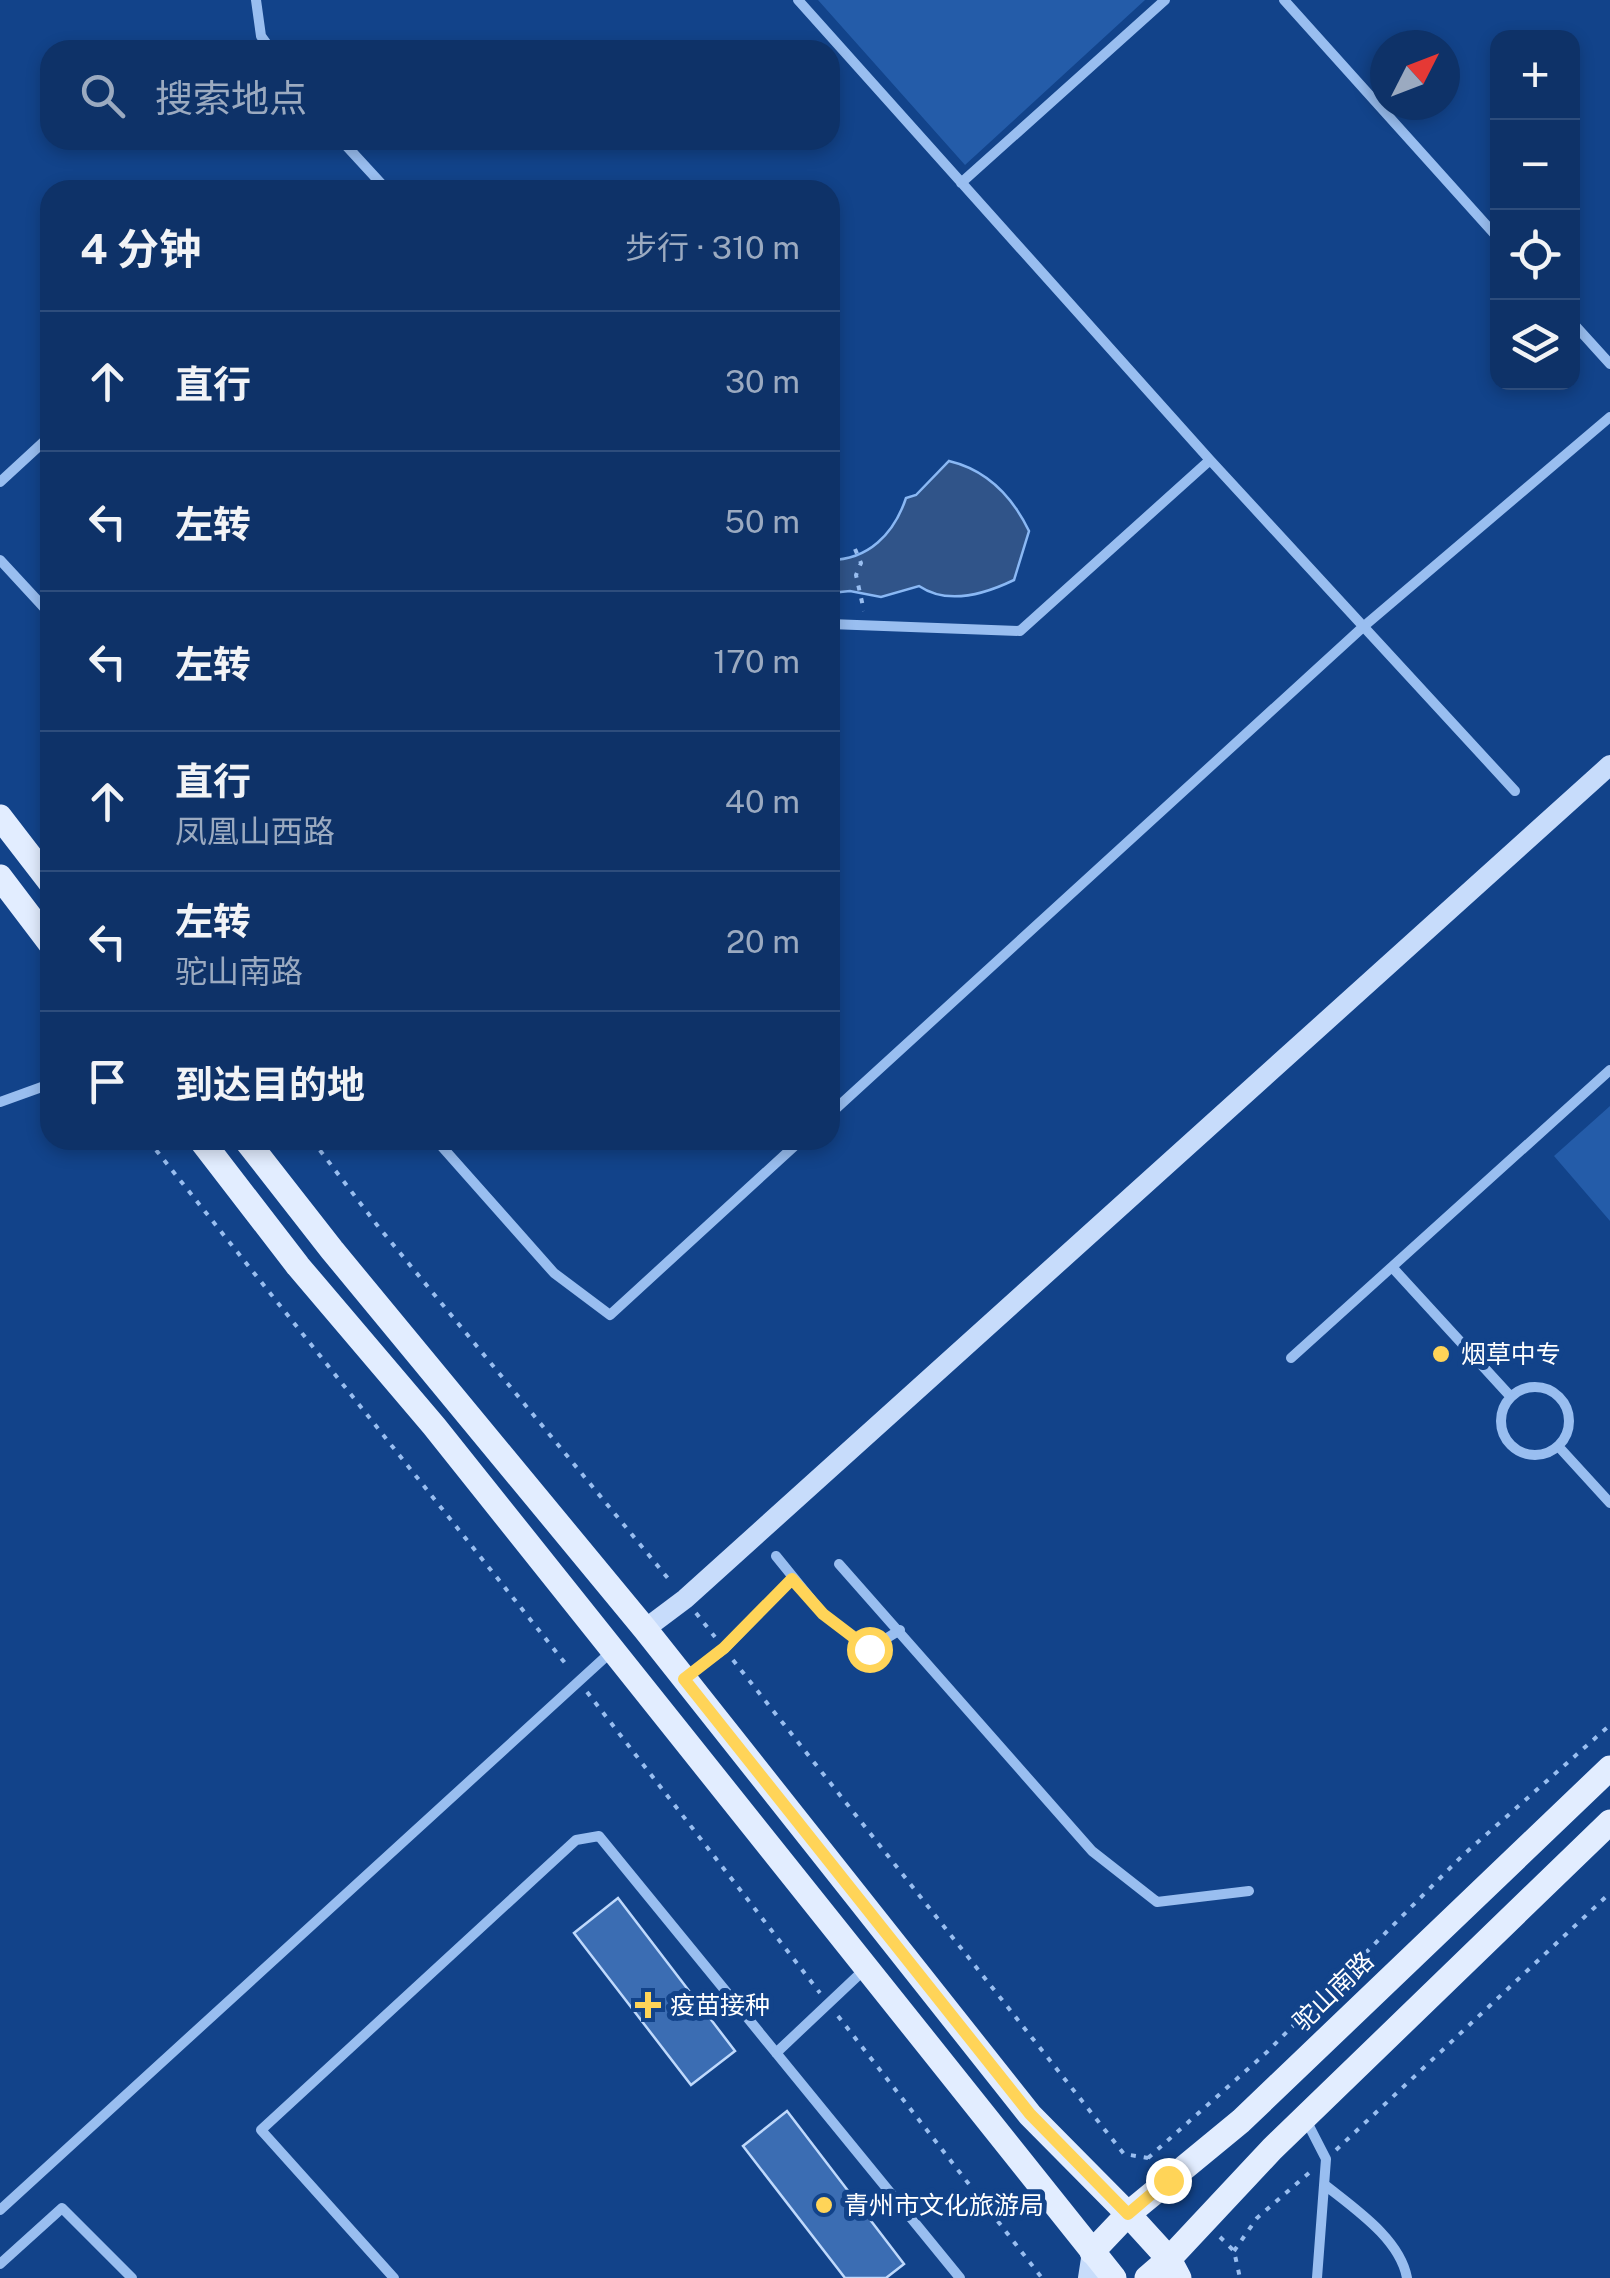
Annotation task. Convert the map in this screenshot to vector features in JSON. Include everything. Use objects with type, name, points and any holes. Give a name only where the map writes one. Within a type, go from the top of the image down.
[{"type":"main road","points":[[0,818],[40,869]]},
{"type":"main road","points":[[0,878],[40,930]]},
{"type":"main road","points":[[209,1150],[1114,2278]]},
{"type":"main road","points":[[254,1150],[644,1629],[1030,2114],[1128,2214],[1174,2268]]},
{"type":"main road","name":"驼山南路","points":[[1092,2252],[1128,2214],[1241,2121],[1610,1768]]},
{"type":"main road","points":[[1147,2278],[1174,2268],[1305,2117],[1610,1822]]},
{"type":"street","points":[[256,0],[264,40]]},
{"type":"street","points":[[798,0],[834,40]]},
{"type":"street","points":[[961,182],[1165,0]]},
{"type":"street","points":[[1284,0],[1490,229]]},
{"type":"street","points":[[840,47],[1210,460],[1515,791]]},
{"type":"street","points":[[350,150],[378,180]]},
{"type":"street","points":[[1580,331],[1610,364]]},
{"type":"street","points":[[840,1105],[1363,627],[1610,417]]},
{"type":"street","points":[[0,482],[40,445]]},
{"type":"street","points":[[840,625],[1020,631],[1210,460]]},
{"type":"street","points":[[0,560],[40,603]]},
{"type":"street","points":[[644,1629],[685,1599],[1610,765]]},
{"type":"street","points":[[1291,1358],[1610,1070]]},
{"type":"street","points":[[0,1102],[40,1088]]},
{"type":"street","points":[[445,1150],[554,1273],[610,1314],[790,1150]]},
{"type":"street","points":[[1392,1267],[1511,1398]]},
{"type":"street","points":[[1538,1387],[1558,1396],[1568,1415],[1568,1426],[1558,1446],[1538,1455],[1516,1450],[1508,1442],[1500,1421],[1511,1398],[1527,1388],[1538,1387]]},
{"type":"street","points":[[1558,1446],[1610,1503]]},
{"type":"street","points":[[776,1556],[823,1614],[869,1649],[900,1630]]},
{"type":"street","points":[[838,1564],[1092,1850],[1158,1902],[1248,1891]]},
{"type":"street","points":[[684,1679],[724,1648],[792,1579]]},
{"type":"street","points":[[0,2210],[613,1650]]},
{"type":"street","points":[[394,2278],[260,2130],[576,1840],[599,1836],[960,2278]]},
{"type":"street","points":[[776,2053],[866,1968]]},
{"type":"street","points":[[1305,2117],[1326,2158],[1317,2278]]},
{"type":"street","points":[[1325,2185],[1362,2214],[1404,2261],[1407,2278]]},
{"type":"street","points":[[0,2264],[62,2208],[132,2278]]},
{"type":"street","points":[[1088,2278],[1092,2252]]},
{"type":"path","points":[[855,549],[861,563],[856,576],[866,626]]},
{"type":"path","points":[[156,1150],[526,1610],[1042,2278]]},
{"type":"path","points":[[1124,2154],[1148,2158],[1206,2108],[1462,1856],[1610,1725]]},
{"type":"path","points":[[1240,2278],[1234,2251],[1257,2218],[1610,1892]]},
{"type":"shaded area","points":[[818,0],[1145,0],[965,165]]},
{"type":"shaded area","points":[[949,461],[975,471],[997,486],[1029,531],[1014,580],[991,590],[954,596],[919,586],[881,597],[840,592],[840,559],[868,550],[878,542],[894,523],[906,498],[916,495]]},
{"type":"shaded area","points":[[1610,1106],[1610,1221],[1554,1156]]},
{"type":"building","points":[[618,1898],[735,2051],[691,2085],[574,1933]]},
{"type":"building","name":"青州市文化旅游局","points":[[787,2111],[904,2264],[886,2278],[845,2278],[743,2146]]},
{"type":"place","name":"烟草中专","points":[[1441,1354]]},
{"type":"place","name":"疫苗接种","points":[[648,2005]]},
{"type":"place","name":"青州市文化旅游局","points":[[824,2205]]},
{"type":"route","points":[[869,1649],[823,1614],[792,1579],[724,1648],[684,1679],[1030,2114],[1128,2214],[1168,2180]]}]
